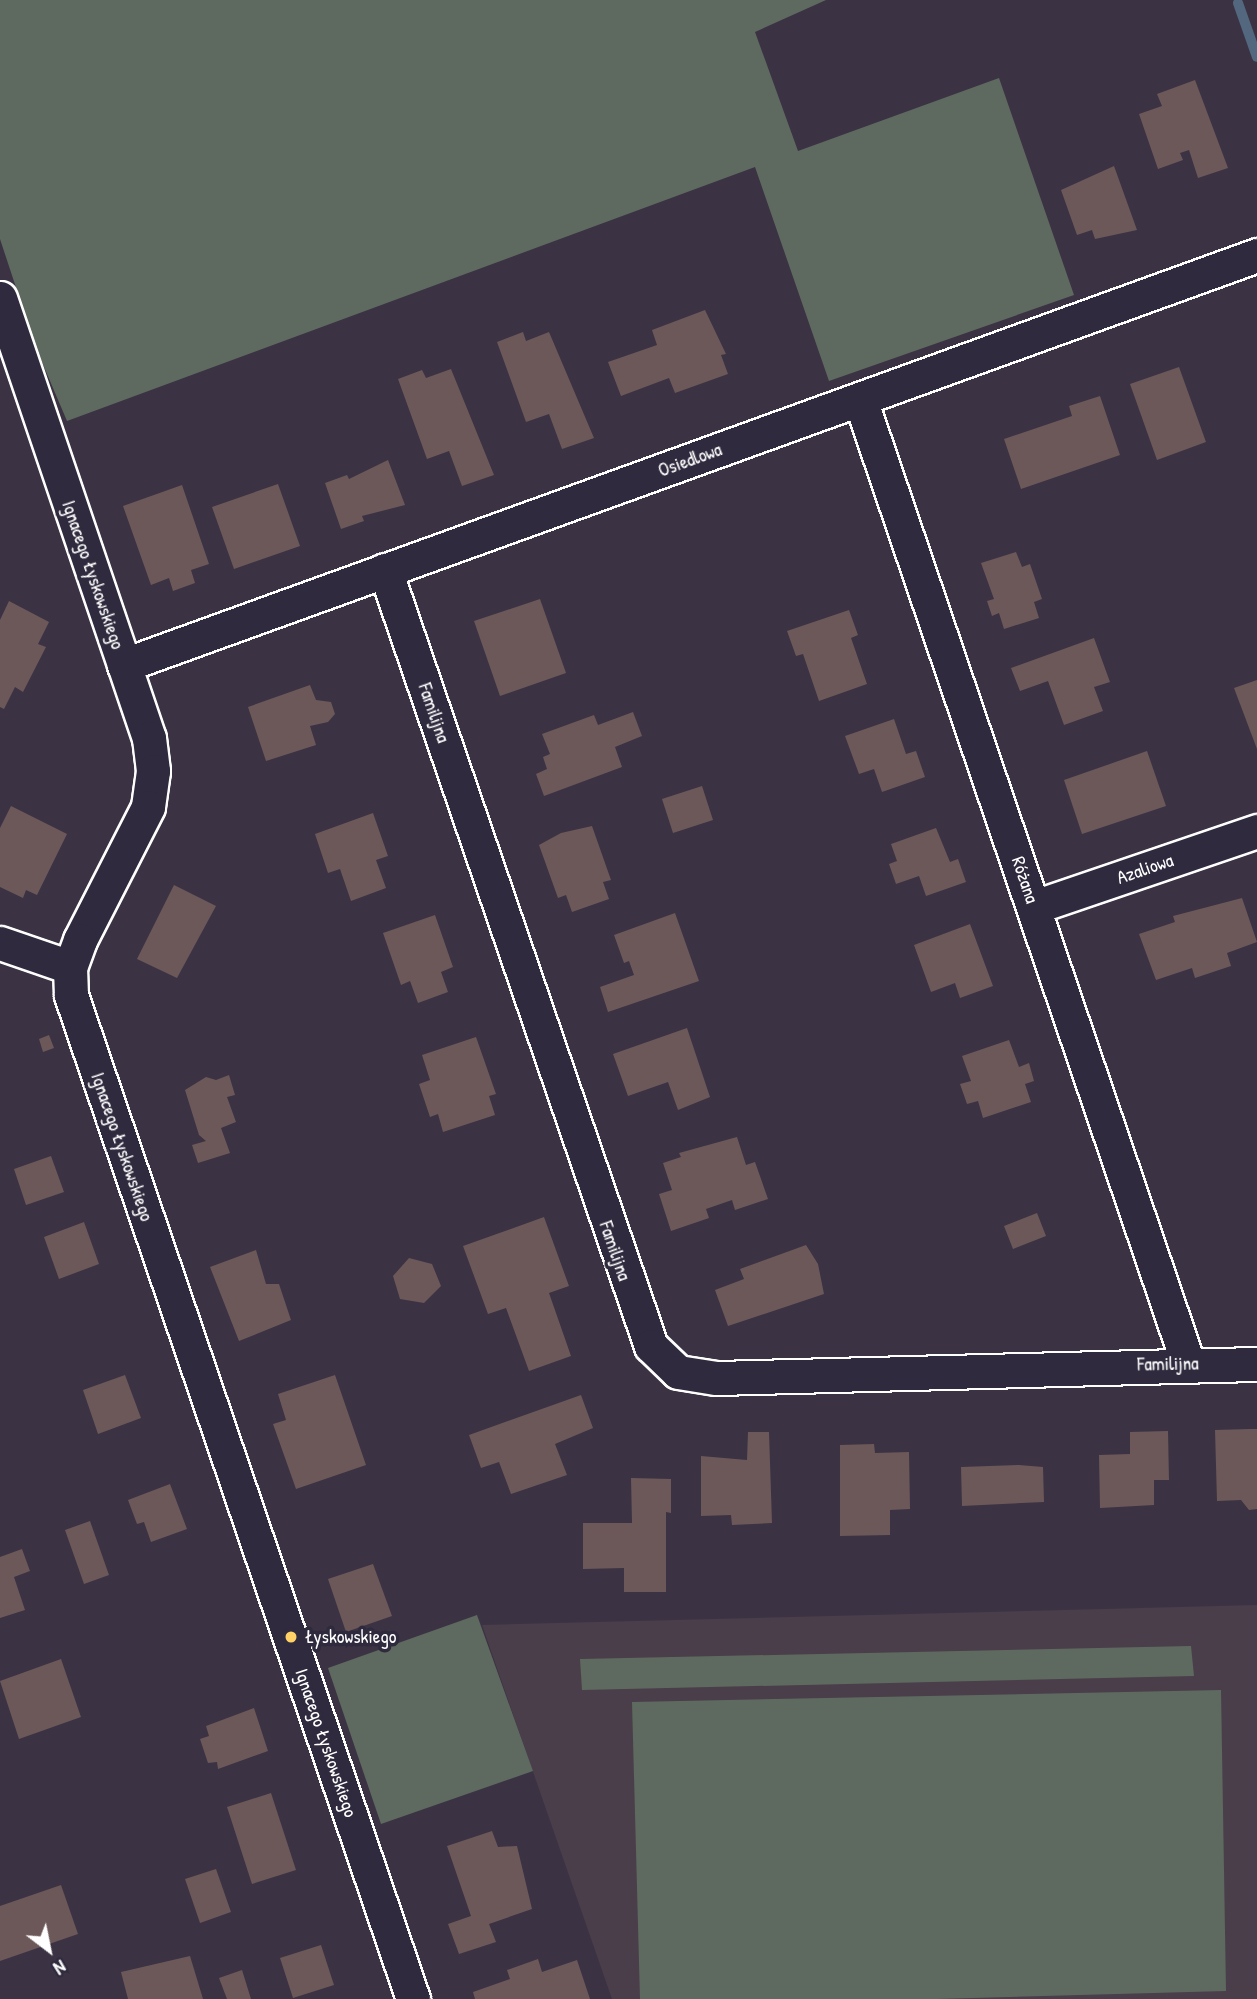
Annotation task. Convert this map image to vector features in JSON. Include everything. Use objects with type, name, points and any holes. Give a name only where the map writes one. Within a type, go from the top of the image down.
[{"type":"street","name":"Osiedlowa","points":[[124,665],[1257,255]]},
{"type":"street","name":"Ignacego Łyskowskiego","points":[[0,298],[149,738],[153,771],[148,807],[70,967],[78,1019],[413,1999]]},
{"type":"street","name":"Różana","points":[[860,399],[1188,1363]]},
{"type":"street","name":"Familijna","points":[[385,570],[650,1346],[678,1372],[717,1378],[1188,1363],[1257,1364]]},
{"type":"street","name":"Azaliowa","points":[[1034,907],[1257,831]]},
{"type":"street","points":[[0,943],[70,967]]},
{"type":"shaded area","points":[[1257,1605],[1257,1999],[612,1999],[482,1625]]},
{"type":"green space","points":[[0,0],[826,0],[755,32],[798,151],[999,78],[1074,295],[829,381],[755,167],[67,421],[36,348],[0,239]]},
{"type":"green space","points":[[477,1615],[533,1771],[381,1824],[328,1668]]},
{"type":"green space","points":[[1191,1646],[1194,1676],[582,1690],[580,1659]]},
{"type":"green space","points":[[1221,1690],[1226,1991],[937,1999],[640,1999],[632,1702]]},
{"type":"building","points":[[1195,80],[1228,168],[1198,178],[1189,150],[1180,153],[1183,160],[1158,169],[1139,114],[1162,106],[1157,94]]},
{"type":"building","points":[[1114,166],[1137,230],[1095,239],[1092,230],[1077,235],[1061,190]]},
{"type":"building","points":[[705,310],[726,354],[721,355],[728,374],[675,393],[669,378],[621,396],[608,362],[657,345],[652,330]]},
{"type":"building","points":[[523,332],[526,341],[549,332],[594,438],[562,449],[549,414],[526,422],[497,342]]},
{"type":"building","points":[[1179,367],[1206,442],[1157,460],[1130,384]]},
{"type":"building","points":[[451,369],[494,475],[462,486],[449,451],[427,459],[398,379],[422,370],[426,378]]},
{"type":"building","points":[[1100,396],[1120,455],[1021,489],[1004,439],[1072,416],[1069,406]]},
{"type":"building","points":[[388,460],[405,505],[362,516],[364,521],[341,529],[325,483],[347,475],[349,479]]},
{"type":"building","points":[[278,484],[300,546],[234,569],[212,507]]},
{"type":"building","points":[[182,485],[209,564],[191,570],[195,583],[173,591],[169,578],[151,585],[123,506]]},
{"type":"building","points":[[1016,552],[1022,567],[1030,564],[1042,599],[1034,602],[1039,618],[1004,629],[999,613],[992,616],[987,601],[994,599],[981,563]]},
{"type":"building","points":[[540,599],[566,673],[500,696],[474,621]]},
{"type":"building","points":[[9,601],[49,622],[38,644],[46,647],[23,692],[15,687],[4,709],[0,707],[0,620]]},
{"type":"building","points":[[849,610],[858,635],[851,638],[867,684],[819,701],[803,654],[796,656],[787,631]]},
{"type":"building","points":[[1094,638],[1110,682],[1094,687],[1103,711],[1064,725],[1048,681],[1020,691],[1011,668]]},
{"type":"building","points":[[1257,680],[1257,749],[1234,688]]},
{"type":"building","points":[[310,685],[316,700],[331,702],[335,714],[328,722],[310,726],[316,745],[266,761],[248,707]]},
{"type":"building","points":[[633,712],[642,736],[615,747],[622,767],[544,796],[536,774],[547,769],[543,757],[550,754],[542,734],[594,715],[598,725]]},
{"type":"building","points":[[894,719],[906,754],[916,751],[925,777],[882,792],[874,769],[859,774],[845,736]]},
{"type":"building","points":[[1147,751],[1166,806],[1082,834],[1064,780]]},
{"type":"building","points":[[702,786],[713,820],[673,833],[662,799]]},
{"type":"building","points":[[11,806],[67,834],[37,895],[26,890],[23,898],[0,887],[0,828]]},
{"type":"building","points":[[373,813],[388,856],[376,860],[386,888],[351,901],[340,869],[328,873],[315,834]]},
{"type":"building","points":[[592,826],[611,880],[603,882],[609,899],[572,912],[566,895],[558,898],[539,845],[561,833]]},
{"type":"building","points":[[936,828],[950,862],[958,859],[966,882],[926,896],[919,876],[896,884],[889,864],[897,861],[891,844]]},
{"type":"building","points":[[174,885],[216,906],[177,978],[137,959]]},
{"type":"building","points":[[1242,898],[1257,942],[1227,953],[1231,966],[1195,978],[1192,968],[1156,980],[1139,934],[1175,922],[1173,916]]},
{"type":"building","points":[[675,913],[699,981],[608,1012],[600,987],[634,975],[629,961],[624,963],[614,935]]},
{"type":"building","points":[[435,915],[453,967],[441,972],[448,992],[418,1003],[410,981],[401,985],[383,933]]},
{"type":"building","points":[[970,924],[993,986],[960,998],[955,983],[931,992],[914,945]]},
{"type":"building","points":[[687,1028],[710,1097],[678,1110],[668,1082],[628,1096],[613,1054]]},
{"type":"building","points":[[49,1035],[54,1048],[43,1052],[39,1039]]},
{"type":"building","points":[[476,1037],[496,1094],[489,1096],[495,1115],[443,1132],[438,1114],[430,1117],[419,1084],[430,1080],[422,1055]]},
{"type":"building","points":[[1009,1040],[1019,1067],[1029,1063],[1034,1081],[1025,1084],[1031,1102],[983,1118],[978,1101],[967,1104],[960,1084],[971,1081],[962,1056]]},
{"type":"building","points":[[229,1075],[235,1095],[227,1097],[236,1122],[221,1128],[230,1153],[198,1163],[192,1145],[206,1141],[199,1135],[185,1090],[206,1077],[216,1080]]},
{"type":"building","points":[[737,1137],[746,1165],[755,1162],[768,1199],[735,1210],[732,1200],[706,1209],[709,1218],[671,1231],[659,1194],[672,1190],[663,1163],[681,1157],[679,1153]]},
{"type":"building","points":[[51,1156],[64,1192],[26,1205],[14,1169]]},
{"type":"building","points":[[1037,1213],[1046,1236],[1013,1249],[1004,1226]]},
{"type":"building","points":[[544,1217],[569,1286],[549,1293],[571,1356],[529,1371],[506,1308],[488,1314],[463,1246]]},
{"type":"building","points":[[84,1222],[99,1264],[59,1279],[44,1237]]},
{"type":"building","points":[[806,1245],[818,1264],[824,1294],[728,1326],[715,1290],[744,1279],[740,1269]]},
{"type":"building","points":[[256,1250],[266,1284],[279,1284],[291,1320],[239,1341],[210,1267]]},
{"type":"building","points":[[409,1258],[432,1264],[441,1286],[424,1303],[400,1299],[393,1276]]},
{"type":"building","points":[[125,1375],[141,1418],[98,1434],[83,1390]]},
{"type":"building","points":[[335,1375],[366,1465],[296,1489],[273,1424],[286,1420],[278,1394]]},
{"type":"building","points":[[581,1395],[593,1428],[555,1444],[567,1475],[511,1494],[499,1462],[481,1468],[469,1435]]},
{"type":"building","points":[[1257,1429],[1257,1509],[1249,1510],[1241,1500],[1217,1501],[1215,1430]]},
{"type":"building","points":[[1168,1431],[1169,1480],[1154,1480],[1154,1505],[1100,1508],[1099,1455],[1130,1454],[1130,1432]]},
{"type":"building","points":[[748,1432],[769,1432],[772,1523],[732,1525],[731,1515],[701,1516],[701,1456],[747,1460]]},
{"type":"building","points":[[874,1444],[875,1453],[909,1452],[910,1509],[890,1510],[890,1535],[840,1536],[840,1445]]},
{"type":"building","points":[[961,1467],[1043,1467],[1044,1502],[962,1506]]},
{"type":"building","points":[[631,1478],[671,1479],[671,1513],[666,1512],[666,1592],[624,1592],[624,1568],[583,1569],[583,1523],[632,1523]]},
{"type":"building","points":[[170,1484],[187,1529],[151,1542],[144,1522],[137,1524],[128,1500]]},
{"type":"building","points":[[90,1521],[109,1575],[84,1584],[65,1530]]},
{"type":"building","points":[[22,1549],[30,1571],[14,1577],[25,1610],[0,1618],[0,1557]]},
{"type":"building","points":[[373,1564],[392,1616],[346,1632],[328,1579]]},
{"type":"building","points":[[61,1659],[81,1717],[19,1739],[0,1681]]},
{"type":"building","points":[[254,1708],[268,1751],[218,1769],[217,1762],[208,1763],[200,1739],[209,1736],[206,1726]]},
{"type":"building","points":[[271,1793],[296,1870],[252,1884],[227,1807]]},
{"type":"building","points":[[492,1831],[498,1847],[517,1846],[532,1909],[489,1924],[496,1942],[459,1954],[448,1924],[471,1916],[447,1846]]},
{"type":"building","points":[[216,1869],[231,1912],[200,1923],[185,1879]]},
{"type":"building","points":[[61,1885],[78,1934],[0,1961],[0,1906]]},
{"type":"building","points":[[321,1945],[334,1985],[293,1998],[280,1958]]},
{"type":"building","points":[[190,1956],[203,1999],[128,1999],[121,1972]]},
{"type":"building","points":[[538,1959],[542,1972],[577,1960],[590,1999],[475,1999],[473,1992],[510,1979],[507,1970]]},
{"type":"building","points":[[242,1970],[251,1999],[227,1999],[219,1978]]},
{"type":"waterway","points":[[1238,3],[1257,57]]},
{"type":"place","name":"Łyskowskiego","points":[[291,1637]]}]
